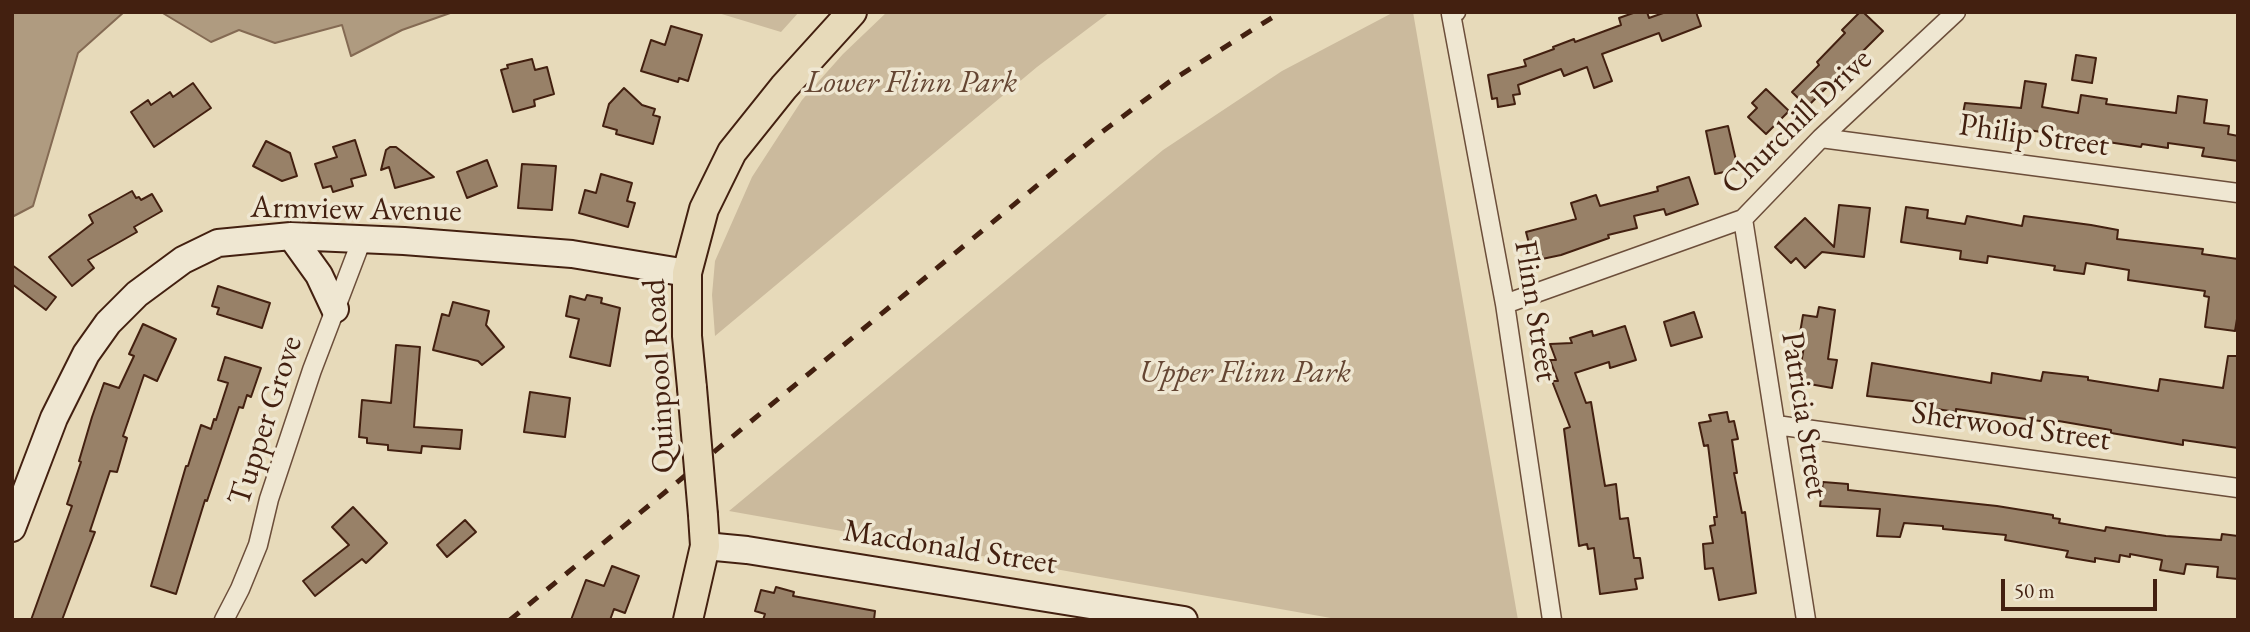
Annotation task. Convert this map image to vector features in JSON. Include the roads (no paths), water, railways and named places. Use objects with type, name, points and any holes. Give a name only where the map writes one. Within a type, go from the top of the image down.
[{"type":"main road","name":"Quinpool Road","points":[[688,620],[705,545],[687,336],[687,273],[704,209],[732,152],[784,87],[852,12]]},
{"type":"street","name":"Churchill Drive","points":[[1505,304],[1743,219],[1821,138],[1955,12]]},
{"type":"street","name":"Flinn Street","points":[[1453,13],[1505,304],[1552,620]]},
{"type":"street","name":"Philip Street","points":[[1821,138],[2238,193]]},
{"type":"street","name":"Patricia Street","points":[[1743,219],[1806,620]]},
{"type":"street","name":"Armview Avenue","points":[[12,528],[54,418],[86,354],[108,323],[146,287],[183,260],[218,243],[291,236],[362,239],[572,254],[687,273]]},
{"type":"street","points":[[291,236],[319,275],[335,309]]},
{"type":"street","name":"Tupper Grove","points":[[224,620],[258,545],[269,499],[312,370],[362,239]]},
{"type":"street","name":"Sherwood Street","points":[[1776,425],[2238,488]]},
{"type":"street","name":"Macdonald Street","points":[[705,545],[1130,615],[1184,620]]},
{"type":"railway","points":[[510,620],[1102,132],[1169,82],[1281,12]]},
{"type":"park label","name":"Lower Flinn Park","points":[[911,83]]},
{"type":"park label","name":"Upper Flinn Park","points":[[1245,373]]}]
